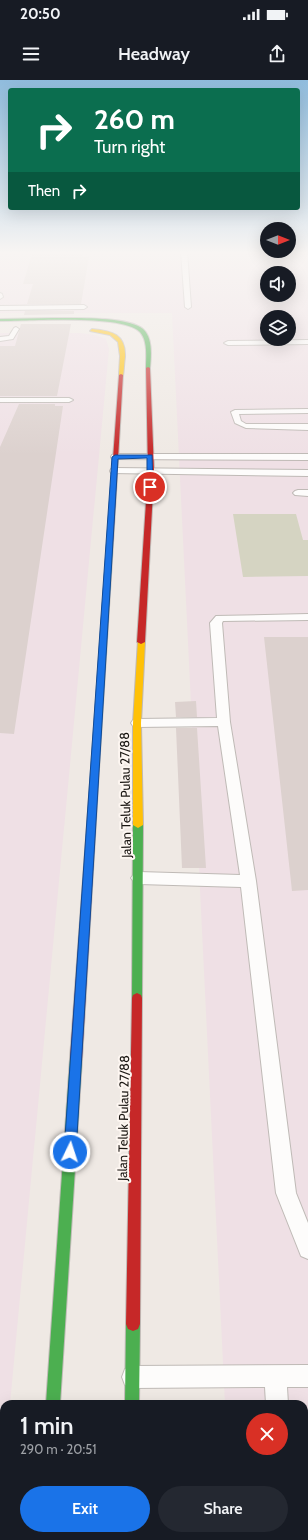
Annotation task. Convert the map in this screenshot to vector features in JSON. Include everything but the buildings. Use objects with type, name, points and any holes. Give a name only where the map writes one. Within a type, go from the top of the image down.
[{"type":"street","name":"Jalan Teluk Pulau 27/88","points":[[0,320],[103,320],[133,325],[141,329],[146,336],[148,351],[151,471],[137,723],[139,878],[132,1400]]},
{"type":"street","points":[[0,328],[31,329]]},
{"type":"street","name":"Jalan Teluk Pulau 27/88","points":[[53,1400],[123,346],[121,339],[114,334],[102,331],[80,329]]},
{"type":"lane","points":[[0,340],[11,338],[16,328]]},
{"type":"lane","points":[[228,343],[308,342]]},
{"type":"lane","points":[[0,400],[69,400]]},
{"type":"lane","points":[[308,411],[235,412],[236,420],[239,424],[246,426],[308,427]]},
{"type":"lane","points":[[115,457],[308,457]]},
{"type":"lane","points":[[286,457],[292,473]]},
{"type":"lane","points":[[114,471],[308,473]]},
{"type":"lane","points":[[298,493],[308,493]]},
{"type":"lane","points":[[308,617],[220,618],[216,623],[224,722],[248,881],[286,1193],[308,1249]]},
{"type":"lane","points":[[137,723],[224,722]]},
{"type":"lane","points":[[139,878],[248,881]]},
{"type":"lane","points":[[133,1377],[308,1376]]},
{"type":"lane","points":[[275,1377],[277,1400]]},
{"type":"shaded area","points":[[172,319],[260,319],[260,346],[296,346],[296,319],[308,319],[308,1400],[225,1400]]},
{"type":"shaded area","points":[[0,333],[80,333],[95,335],[106,339],[109,349],[10,1400],[0,1400]]},
{"type":"green space","points":[[233,514],[296,514],[303,540],[308,540],[308,576],[243,577]]},
{"type":"traffic: fast","points":[[0,320],[45,319]]},
{"type":"traffic: fast","points":[[77,319],[116,322],[131,325],[141,330],[146,338],[148,348],[148,368]]},
{"type":"traffic: fast","points":[[95,769],[110,543]]},
{"type":"traffic: fast","points":[[137,998],[138,825]]},
{"type":"traffic: fast","points":[[53,1400],[76,1059]]},
{"type":"traffic: fast","points":[[132,1400],[133,1324]]},
{"type":"traffic: slow","points":[[92,330],[112,334],[121,342],[121,375]]},
{"type":"traffic: slow","points":[[138,825],[137,723],[141,642]]},
{"type":"traffic: jam","points":[[141,642],[151,471],[148,368]]},
{"type":"traffic: jam","points":[[110,543],[121,375]]},
{"type":"traffic: jam","points":[[76,1059],[95,769]]},
{"type":"traffic: jam","points":[[133,1324],[137,998]]},
{"type":"route","points":[[70,1152],[115,457],[150,456],[150,487]]}]
